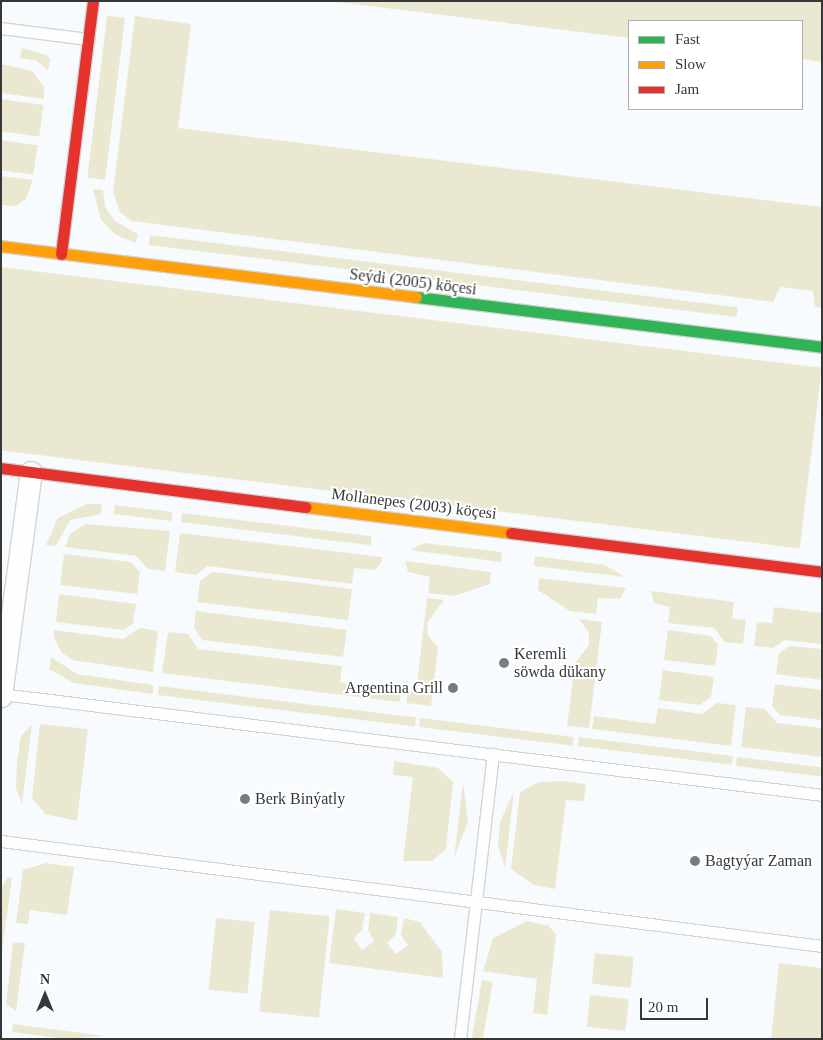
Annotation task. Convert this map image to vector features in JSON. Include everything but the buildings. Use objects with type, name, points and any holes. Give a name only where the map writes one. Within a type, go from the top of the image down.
[{"type":"street","points":[[61,254],[93,1]]},
{"type":"street","name":"Seýdi (2005) köçesi","points":[[1,246],[822,348]]},
{"type":"street","name":"Mollanepes (2003) köçesi","points":[[1,468],[822,572]]},
{"type":"street","points":[[1,695],[31,472]]},
{"type":"lane","points":[[1,28],[88,39]]},
{"type":"lane","points":[[1,695],[822,795]]},
{"type":"lane","points":[[460,1039],[493,754]]},
{"type":"lane","points":[[1,841],[822,946]]},
{"type":"shaded area","points":[[328,1],[822,1],[822,62],[803,59],[803,20],[628,20],[628,38]]},
{"type":"shaded area","points":[[107,16],[125,18],[105,180],[87,178]]},
{"type":"shaded area","points":[[135,16],[191,24],[178,128],[822,207],[822,308],[815,307],[813,291],[780,287],[773,302],[132,221],[120,212],[113,192]]},
{"type":"shaded area","points":[[22,48],[46,55],[50,59],[48,71],[37,61],[20,58]]},
{"type":"shaded area","points":[[1,64],[32,71],[44,87],[44,99],[1,93]]},
{"type":"shaded area","points":[[1,99],[44,105],[39,137],[1,131]]},
{"type":"shaded area","points":[[1,140],[38,145],[33,175],[1,170]]},
{"type":"shaded area","points":[[1,176],[33,180],[26,199],[16,206],[1,205]]},
{"type":"shaded area","points":[[93,189],[103,190],[105,207],[115,221],[138,234],[136,243],[116,235],[101,220]]},
{"type":"shaded area","points":[[150,235],[738,307],[736,317],[149,245]]},
{"type":"shaded area","points":[[1,267],[822,368],[800,548],[1,450]]},
{"type":"shaded area","points":[[87,504],[102,504],[101,514],[70,520],[56,546],[46,545],[58,518]]},
{"type":"shaded area","points":[[115,505],[173,512],[171,521],[114,514]]},
{"type":"shaded area","points":[[182,513],[372,536],[370,545],[181,522]]},
{"type":"shaded area","points":[[86,524],[170,531],[165,571],[148,569],[136,556],[65,547],[70,534]]},
{"type":"shaded area","points":[[180,533],[382,557],[382,561],[375,570],[354,568],[352,584],[207,566],[196,575],[175,572]]},
{"type":"shaded area","points":[[424,543],[502,552],[501,562],[410,550]]},
{"type":"shaded area","points":[[64,554],[131,562],[140,572],[137,594],[60,585]]},
{"type":"shaded area","points":[[535,556],[605,565],[625,577],[534,566]]},
{"type":"shaded area","points":[[405,561],[491,572],[490,584],[454,596],[428,593],[430,577],[408,572]]},
{"type":"shaded area","points":[[212,572],[352,589],[348,620],[197,602],[200,581]]},
{"type":"shaded area","points":[[539,578],[626,588],[620,599],[598,598],[596,614],[570,611],[538,590]]},
{"type":"shaded area","points":[[651,591],[734,602],[732,619],[746,620],[743,644],[725,642],[714,628],[668,623],[670,607],[654,603]]},
{"type":"shaded area","points":[[59,594],[136,604],[133,624],[123,630],[56,622]]},
{"type":"shaded area","points":[[427,598],[444,600],[427,623],[428,635],[438,647],[431,706],[406,703],[408,691],[416,692]]},
{"type":"shaded area","points":[[774,607],[822,613],[822,644],[785,640],[773,648],[754,646],[757,622],[772,623]]},
{"type":"shaded area","points":[[196,611],[347,630],[343,657],[202,640],[194,628]]},
{"type":"shaded area","points":[[579,619],[602,622],[589,728],[567,726],[575,663],[589,645],[589,633]]},
{"type":"shaded area","points":[[140,628],[158,631],[153,672],[72,660],[61,652],[54,637],[54,630],[123,639]]},
{"type":"shaded area","points":[[668,630],[711,636],[718,645],[715,666],[664,660]]},
{"type":"shaded area","points":[[168,632],[188,634],[198,649],[342,666],[340,683],[401,690],[400,702],[162,673]]},
{"type":"shaded area","points":[[790,646],[822,649],[822,680],[776,674],[779,653]]},
{"type":"shaded area","points":[[51,657],[77,674],[153,685],[153,694],[74,683],[49,669]]},
{"type":"shaded area","points":[[663,670],[714,677],[711,697],[700,705],[659,700]]},
{"type":"shaded area","points":[[775,684],[822,690],[822,720],[780,715],[772,706]]},
{"type":"shaded area","points":[[159,686],[416,718],[415,726],[158,695]]},
{"type":"shaded area","points":[[717,703],[736,705],[731,746],[592,729],[594,716],[655,724],[658,708],[702,714]]},
{"type":"shaded area","points":[[746,707],[765,709],[777,723],[822,728],[822,757],[741,747]]},
{"type":"shaded area","points":[[420,718],[574,737],[573,746],[419,727]]},
{"type":"shaded area","points":[[32,724],[22,804],[16,788],[17,762],[21,736]]},
{"type":"shaded area","points":[[40,724],[88,729],[77,821],[45,814],[32,798]]},
{"type":"shaded area","points":[[579,737],[733,756],[732,765],[578,746]]},
{"type":"shaded area","points":[[737,757],[822,767],[821,776],[736,766]]},
{"type":"shaded area","points":[[394,761],[438,768],[453,782],[446,849],[432,861],[403,861],[413,777],[393,775]]},
{"type":"shaded area","points":[[562,781],[586,784],[584,801],[566,800],[555,889],[534,885],[511,869],[520,792],[539,782]]},
{"type":"shaded area","points":[[463,783],[468,822],[454,858]]},
{"type":"shaded area","points":[[514,791],[505,868],[498,846],[500,822]]},
{"type":"shaded area","points":[[46,863],[74,867],[67,915],[30,910],[28,924],[16,923],[23,870]]},
{"type":"shaded area","points":[[8,877],[12,878],[1,956],[1,888]]},
{"type":"shaded area","points":[[336,909],[365,913],[362,930],[354,938],[362,950],[374,941],[368,930],[370,913],[398,917],[396,934],[387,943],[396,954],[408,945],[401,935],[404,918],[420,922],[442,952],[443,978],[329,963]]},
{"type":"shaded area","points":[[270,910],[330,916],[319,1018],[259,1011]]},
{"type":"shaded area","points":[[216,918],[255,922],[247,994],[208,990]]},
{"type":"shaded area","points":[[527,921],[549,926],[556,935],[547,1015],[533,1013],[537,979],[483,971],[493,938]]},
{"type":"shaded area","points":[[13,942],[25,943],[16,1011],[6,1004]]},
{"type":"shaded area","points":[[595,953],[634,957],[631,988],[592,984]]},
{"type":"shaded area","points":[[779,963],[822,968],[822,1039],[771,1039]]},
{"type":"shaded area","points":[[482,980],[493,982],[483,1039],[472,1038]]},
{"type":"shaded area","points":[[590,995],[629,999],[625,1031],[587,1027]]},
{"type":"shaded area","points":[[13,1024],[105,1036],[64,1039],[12,1032]]},
{"type":"traffic: fast","points":[[416,297],[822,347]]},
{"type":"traffic: slow","points":[[1,246],[416,297]]},
{"type":"traffic: slow","points":[[306,507],[511,533]]},
{"type":"traffic: jam","points":[[61,254],[93,1]]},
{"type":"traffic: jam","points":[[1,468],[306,507]]},
{"type":"traffic: jam","points":[[511,533],[822,572]]},
{"type":"place","name":"Keremli söwda dükany","points":[[504,663]]},
{"type":"place","name":"Argentina Grill","points":[[453,688]]},
{"type":"place","name":"Berk Binýatly","points":[[245,799]]},
{"type":"place","name":"Bagtyýar Zaman","points":[[695,861]]}]
